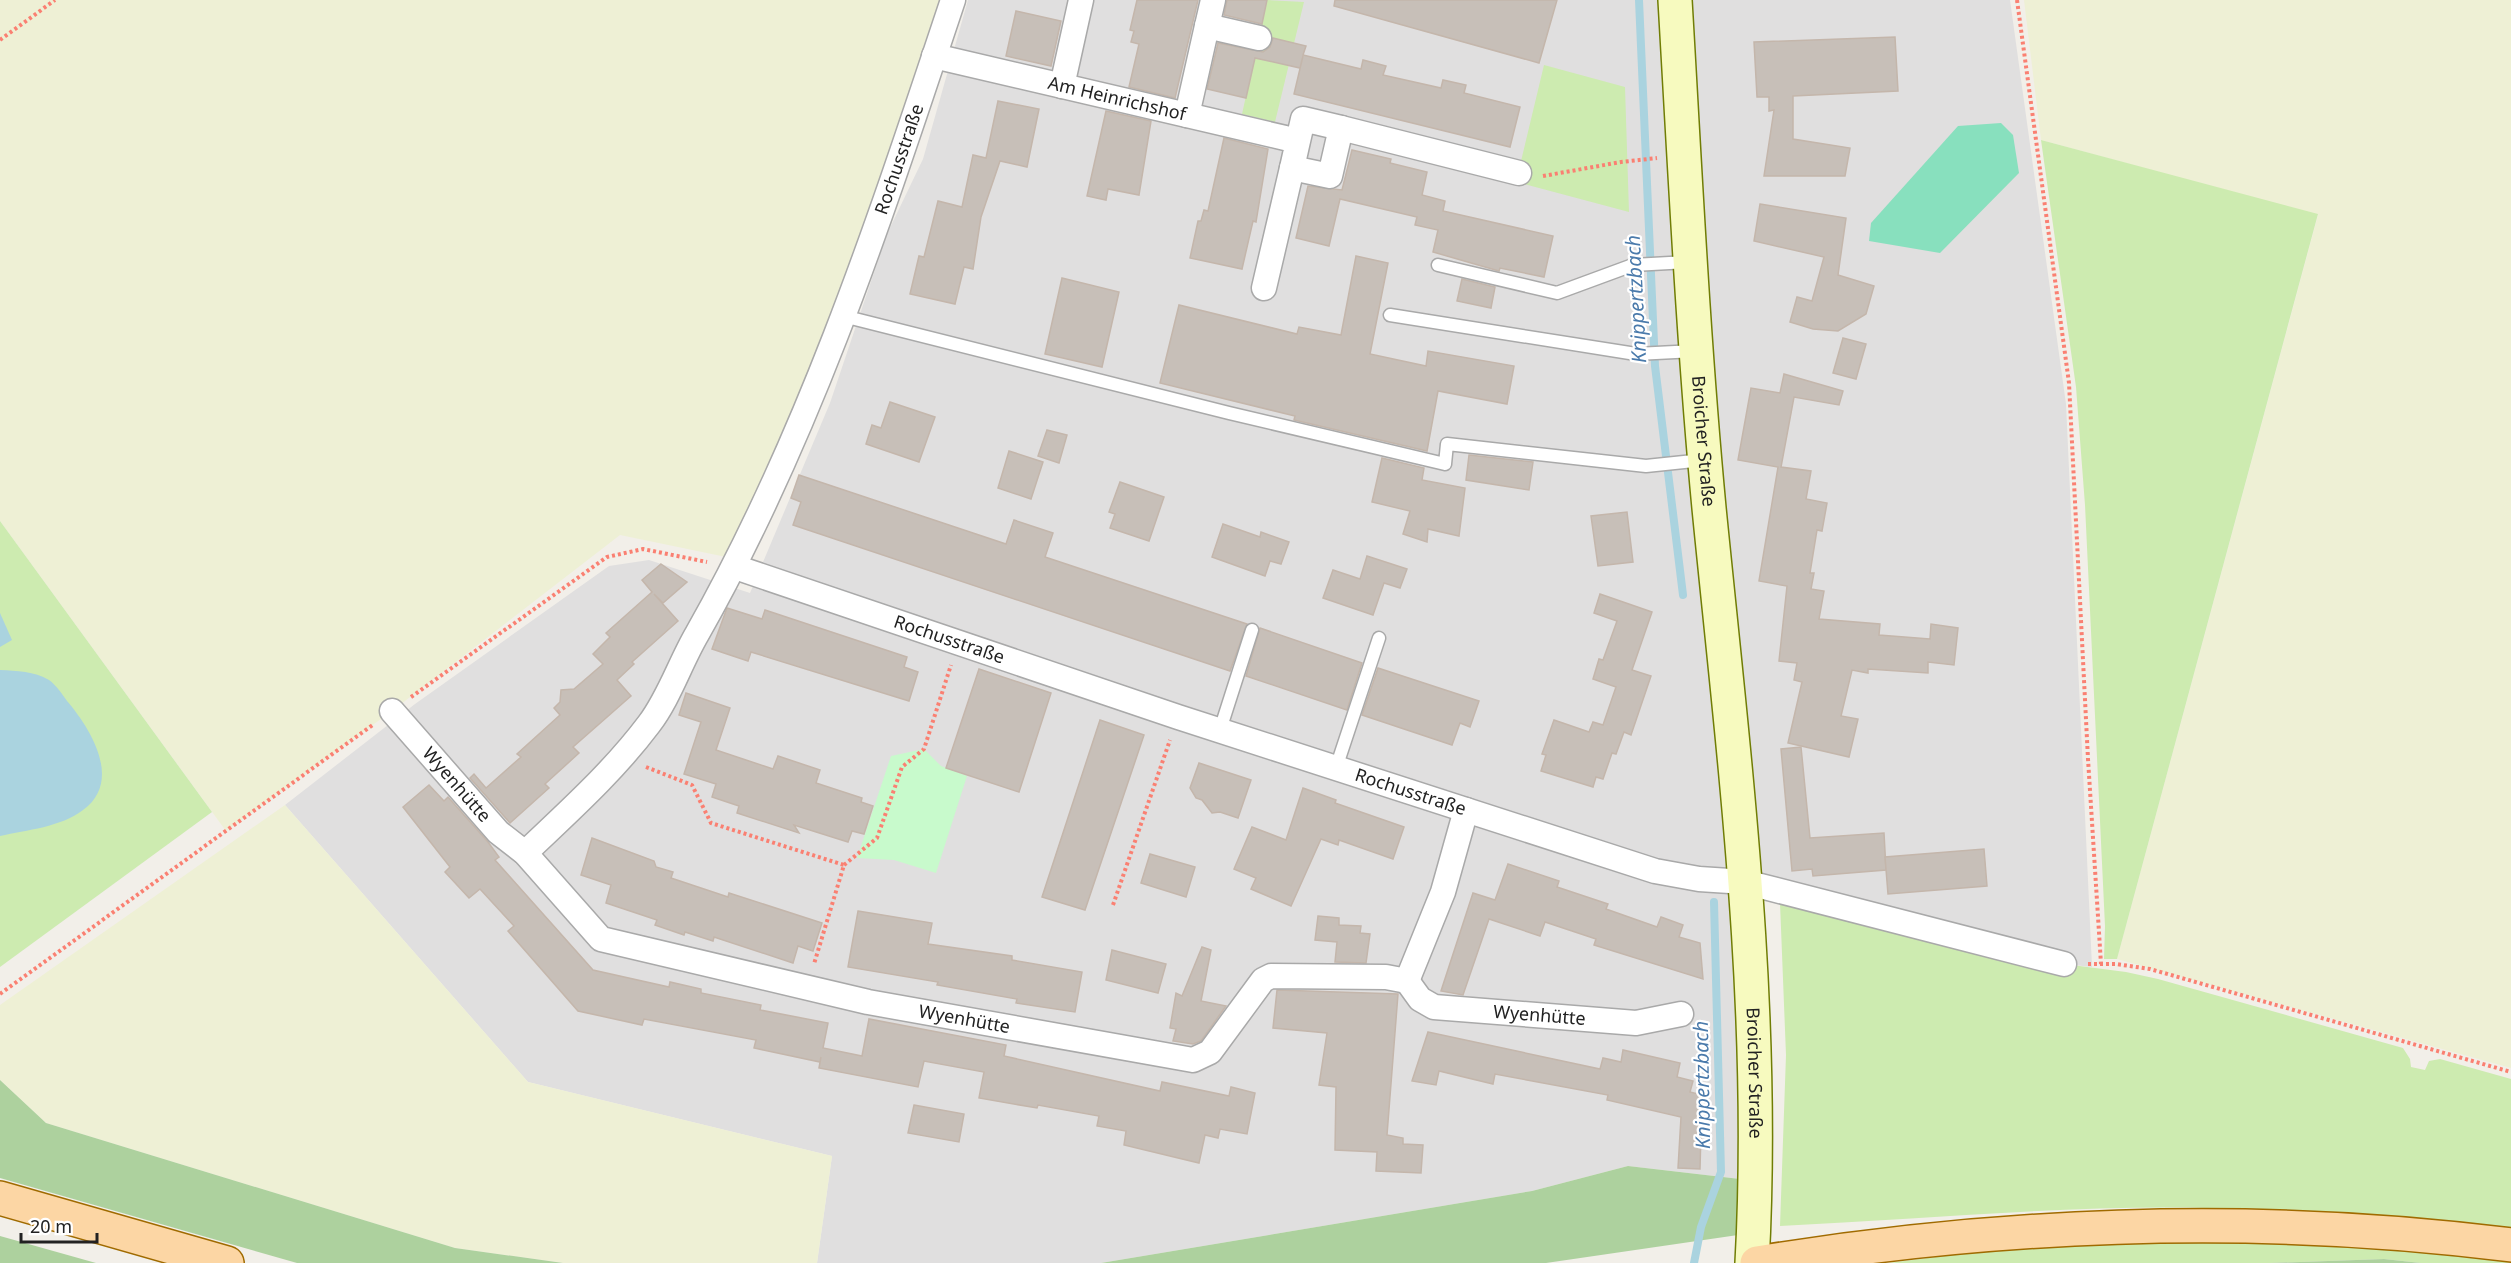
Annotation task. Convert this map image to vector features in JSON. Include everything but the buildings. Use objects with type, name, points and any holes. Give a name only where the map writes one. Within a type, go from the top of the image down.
[{"type":"main road","points":[[0,1198],[227,1263]]},
{"type":"main road","points":[[1754,1263],[1868,1245],[1992,1234],[2159,1224],[2339,1228],[2419,1233],[2511,1245]]},
{"type":"street","name":"Rochusstraße","points":[[952,0],[880,219],[843,316],[810,399],[735,567],[1178,717],[1655,871],[1700,879],[1745,882]]},
{"type":"street","points":[[1062,86],[1081,0]]},
{"type":"street","points":[[1187,115],[1213,0]]},
{"type":"street","name":"Broicher Straße","points":[[1675,0],[1678,263],[1684,351],[1694,461],[1745,882],[1756,1038],[1757,1182],[1754,1263]]},
{"type":"street","points":[[1207,26],[1259,38]]},
{"type":"street","name":"Am Heinrichshof","points":[[934,56],[1298,141]]},
{"type":"street","points":[[1264,288],[1304,119],[1519,174]]},
{"type":"street","points":[[1292,168],[1330,176],[1341,128]]},
{"type":"street","points":[[525,853],[623,757],[651,721],[689,647],[735,567]]},
{"type":"street","name":"Wyenhütte","points":[[392,711],[498,832],[525,853],[601,939],[807,988],[868,1002],[1193,1060],[1209,1052],[1263,980],[1271,976],[1386,977],[1407,981],[1420,999],[1434,1007],[1636,1023],[1681,1014]]},
{"type":"street","points":[[1407,981],[1443,892],[1466,810]]},
{"type":"street","points":[[1745,882],[2064,964]]},
{"type":"lane","points":[[1438,265],[1557,293],[1633,265],[1678,263]]},
{"type":"lane","points":[[1390,315],[1636,354],[1684,351]]},
{"type":"lane","points":[[843,316],[1229,413],[1445,464],[1447,444],[1649,466],[1694,461]]},
{"type":"lane","points":[[1220,730],[1252,630]]},
{"type":"lane","points":[[1335,768],[1378,638]]},
{"type":"path","points":[[0,40],[56,0]]},
{"type":"path","points":[[2017,0],[2069,383],[2101,964]]},
{"type":"path","points":[[1519,174],[1540,177],[1629,161],[1663,158]]},
{"type":"path","points":[[0,994],[607,557],[643,549],[735,567]]},
{"type":"path","points":[[807,988],[844,865],[877,838],[902,767],[924,749],[959,641]]},
{"type":"path","points":[[1113,905],[1178,717]]},
{"type":"path","points":[[623,757],[692,785],[711,823],[844,865]]},
{"type":"path","points":[[2064,964],[2101,964],[2150,969],[2511,1072]]},
{"type":"shaded area","points":[[968,0],[2010,0],[2066,404],[2092,967],[2064,964],[1746,882],[1740,1179],[1628,1166],[1532,1191],[1101,1263],[817,1263],[832,1156],[528,1082],[285,805],[415,704],[609,566],[649,560],[750,593],[830,403],[887,234],[923,159]]},
{"type":"green space","points":[[0,0],[941,0],[841,300],[731,558],[620,535],[392,711],[226,831],[0,521]]},
{"type":"green space","points":[[1267,0],[1304,2],[1275,122],[1242,114]]},
{"type":"green space","points":[[2024,0],[2511,0],[2511,1068],[2117,959],[2318,215],[2041,140]]},
{"type":"green space","points":[[1544,65],[1625,87],[1629,212],[1516,182]]},
{"type":"green space","points":[[2001,123],[2013,135],[2019,173],[1940,253],[1869,241],[1871,223],[1958,126]]},
{"type":"green space","points":[[2041,140],[2318,214],[2117,959],[2104,959],[2105,926],[2085,505],[2076,387]]},
{"type":"green space","points":[[0,521],[212,812],[0,967]]},
{"type":"green space","points":[[924,749],[941,766],[967,776],[936,873],[894,860],[857,858],[891,756]]},
{"type":"green space","points":[[285,805],[528,1082],[832,1156],[817,1263],[563,1263],[455,1248],[46,1123],[0,1080],[0,1005]]},
{"type":"green space","points":[[1780,903],[2064,964],[2126,972],[2158,979],[2403,1048],[2410,1059],[2411,1067],[2425,1070],[2429,1061],[2440,1059],[2511,1079],[2511,1228],[2321,1212],[2154,1208],[2047,1211],[1780,1226],[1786,1055]]},
{"type":"green space","points":[[0,1080],[46,1123],[455,1248],[563,1263],[297,1263],[0,1178]]},
{"type":"green space","points":[[1628,1166],[1740,1179],[1738,1235],[1546,1263],[1101,1263],[1532,1191]]},
{"type":"green space","points":[[0,1236],[96,1263],[0,1263]]},
{"type":"green space","points":[[2257,1241],[2375,1247],[2511,1261],[2511,1263],[2421,1263],[2384,1259],[2269,1263],[1888,1263],[1960,1254],[2125,1242]]},
{"type":"green space","points":[[2384,1259],[2421,1263],[2269,1263]]},
{"type":"water","points":[[0,613],[12,640],[0,647]]},
{"type":"water","points":[[0,670],[31,673],[54,684],[93,740],[102,770],[101,785],[95,798],[74,816],[43,827],[0,836]]},
{"type":"waterway","name":"Knippertzbach","points":[[1639,0],[1655,366],[1683,595]]},
{"type":"waterway","name":"Knippertzbach","points":[[1694,1263],[1701,1227],[1721,1172],[1714,902]]}]
